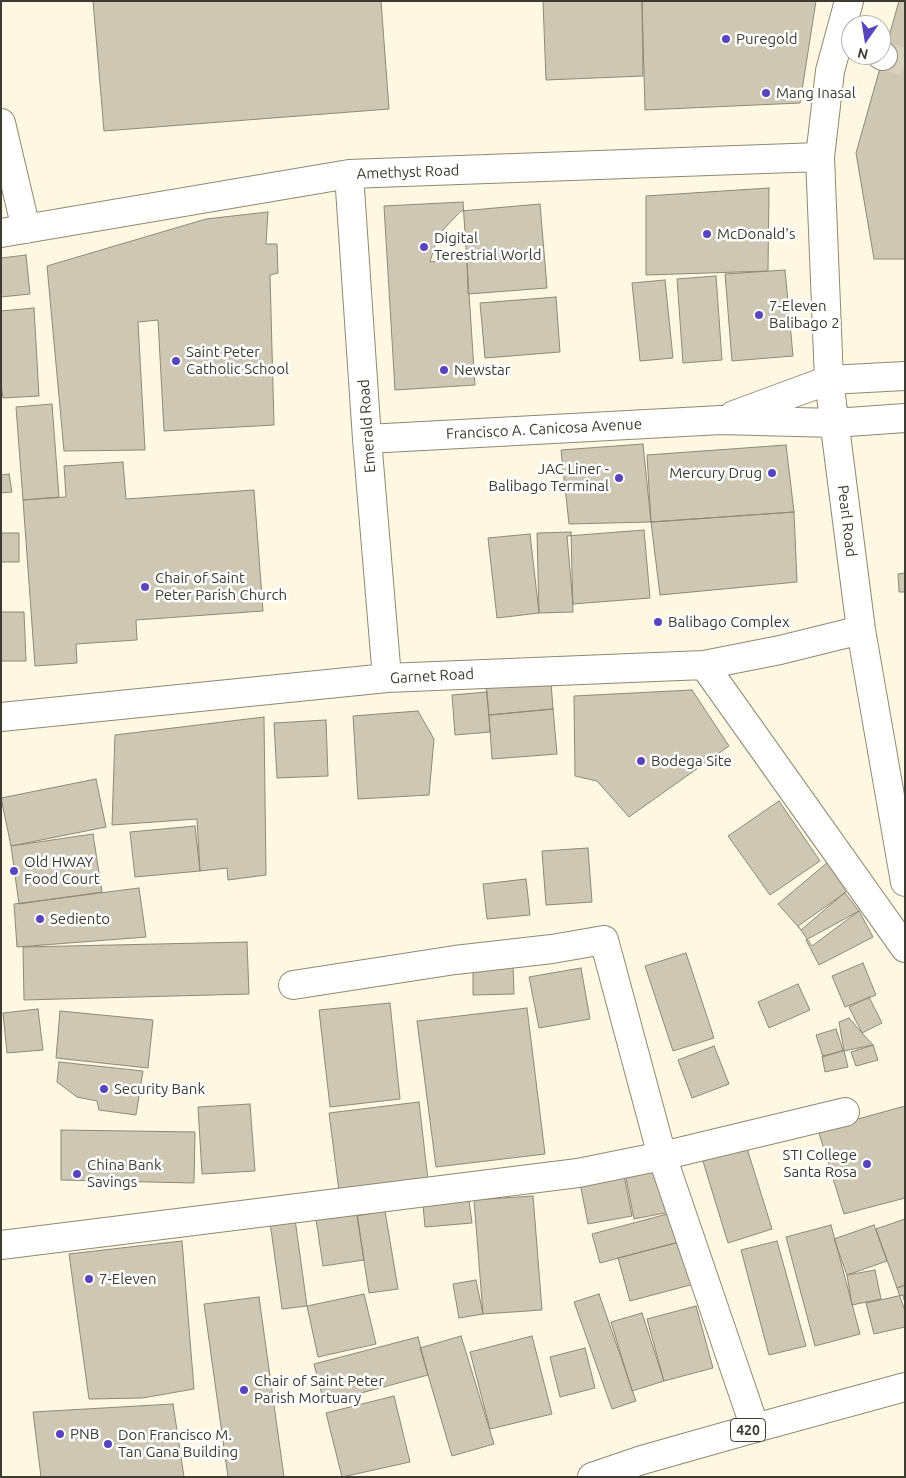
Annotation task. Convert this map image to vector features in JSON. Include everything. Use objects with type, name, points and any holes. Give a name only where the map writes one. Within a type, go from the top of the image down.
[{"type":"street","name":"Pearl Road","points":[[848,15],[849,1]]},
{"type":"street","name":"Pearl Road","points":[[841,50],[830,71],[820,157],[828,380],[861,630],[903,866]]},
{"type":"street","points":[[1,123],[13,231]]},
{"type":"street","name":"Amethyst Road","points":[[13,231],[349,174],[820,157]]},
{"type":"street","name":"Emerald Road","points":[[349,174],[367,439],[387,678]]},
{"type":"street","name":"Francisco A. Canicosa Avenue","points":[[721,420],[828,380],[905,376]]},
{"type":"street","name":"Francisco A. Canicosa Avenue","points":[[367,439],[721,420],[834,423],[905,418]]},
{"type":"street","name":"Garnet Road","points":[[1,717],[387,678],[704,665],[780,650],[861,630]]},
{"type":"street","points":[[704,665],[905,948]]},
{"type":"street","points":[[293,985],[455,960],[552,949],[604,940],[662,1156],[755,1428]]},
{"type":"street","points":[[1,1245],[578,1174],[845,1112]]},
{"type":"street","name":"420","points":[[594,1476],[642,1460],[755,1428],[905,1388]]},
{"type":"building","points":[[93,1],[381,1],[389,109],[104,131]]},
{"type":"building","points":[[543,1],[642,1],[643,76],[546,80]]},
{"type":"building","name":"Puregold","points":[[642,1],[816,1],[800,103],[645,110]]},
{"type":"building","points":[[899,1],[905,1],[905,259],[874,259],[856,153],[881,65],[891,65],[891,29]]},
{"type":"building","name":"McDonald's","points":[[769,188],[768,271],[646,275],[646,196]]},
{"type":"building","points":[[463,202],[475,385],[395,390],[384,206]]},
{"type":"building","points":[[540,204],[547,288],[468,294],[467,257],[430,262],[438,235],[461,211]]},
{"type":"building","name":"Saint Peter Catholic School","points":[[268,212],[266,244],[277,244],[278,273],[270,275],[274,425],[164,431],[158,320],[138,322],[145,450],[64,451],[47,266],[206,219]]},
{"type":"building","points":[[26,255],[30,294],[1,297],[1,258]]},
{"type":"building","name":"7-Eleven Balibago 2","points":[[785,270],[793,356],[732,361],[725,274]]},
{"type":"building","points":[[716,276],[722,360],[683,363],[677,279]]},
{"type":"building","points":[[665,280],[673,358],[640,361],[632,283]]},
{"type":"building","points":[[556,297],[560,352],[485,358],[480,303]]},
{"type":"building","points":[[34,308],[39,396],[3,398],[1,384],[1,311]]},
{"type":"building","points":[[52,404],[59,497],[23,500],[16,407]]},
{"type":"building","points":[[643,444],[651,522],[569,524],[561,450]]},
{"type":"building","points":[[786,445],[794,512],[651,522],[647,455]]},
{"type":"building","name":"Chair of Saint Peter Parish Church","points":[[123,462],[126,499],[254,490],[263,611],[136,620],[137,640],[76,644],[77,663],[35,666],[23,500],[66,497],[64,466]]},
{"type":"building","points":[[9,474],[12,492],[1,493],[1,475]]},
{"type":"building","points":[[794,512],[797,582],[660,595],[651,522]]},
{"type":"building","points":[[644,530],[650,598],[573,604],[567,536]]},
{"type":"building","points":[[571,532],[573,612],[539,613],[537,533]]},
{"type":"building","points":[[1,533],[19,533],[19,562],[1,562]]},
{"type":"building","points":[[530,534],[539,613],[497,618],[488,538]]},
{"type":"building","points":[[905,573],[905,592],[899,592],[898,574]]},
{"type":"building","points":[[1,612],[24,612],[26,661],[1,661]]},
{"type":"building","points":[[551,682],[553,709],[489,715],[486,687]]},
{"type":"building","name":"Bodega Site","points":[[692,690],[729,746],[629,817],[597,781],[575,776],[574,696]]},
{"type":"building","points":[[487,692],[490,732],[455,735],[452,695]]},
{"type":"building","points":[[553,709],[557,754],[492,759],[489,715]]},
{"type":"building","points":[[418,711],[434,739],[429,795],[358,799],[353,716]]},
{"type":"building","points":[[264,717],[266,875],[228,880],[227,868],[200,871],[197,819],[112,825],[115,735]]},
{"type":"building","points":[[326,720],[328,776],[277,778],[274,723]]},
{"type":"building","points":[[96,779],[106,827],[11,846],[1,798]]},
{"type":"building","points":[[779,801],[820,861],[770,895],[728,836]]},
{"type":"building","points":[[195,826],[200,871],[135,877],[130,832]]},
{"type":"building","points":[[93,834],[102,892],[19,904],[11,846]]},
{"type":"building","points":[[588,848],[592,902],[546,905],[542,851]]},
{"type":"building","points":[[828,862],[850,888],[801,930],[778,904]]},
{"type":"building","points":[[526,879],[530,915],[487,919],[483,884]]},
{"type":"building","points":[[139,888],[146,937],[17,947],[14,904]]},
{"type":"building","points":[[845,893],[859,911],[812,946],[798,926]]},
{"type":"building","points":[[859,911],[873,937],[819,965],[806,940]]},
{"type":"building","points":[[247,942],[249,994],[24,1000],[23,947]]},
{"type":"building","points":[[686,953],[714,1038],[673,1051],[645,966]]},
{"type":"building","points":[[513,963],[514,994],[473,995],[473,964]]},
{"type":"building","points":[[863,963],[876,995],[845,1007],[832,976]]},
{"type":"building","points":[[581,968],[590,1019],[539,1028],[529,977]]},
{"type":"building","points":[[798,984],[810,1010],[769,1028],[758,1002]]},
{"type":"building","points":[[869,997],[882,1023],[862,1033],[849,1007]]},
{"type":"building","points":[[390,1003],[400,1099],[330,1107],[319,1010]]},
{"type":"building","points":[[527,1008],[545,1154],[436,1167],[417,1021]]},
{"type":"building","points":[[38,1009],[43,1050],[7,1053],[3,1013]]},
{"type":"building","points":[[60,1011],[153,1020],[148,1068],[56,1058]]},
{"type":"building","points":[[849,1018],[873,1045],[844,1051],[839,1022]]},
{"type":"building","points":[[836,1029],[843,1050],[823,1057],[816,1035]]},
{"type":"building","points":[[873,1045],[878,1060],[856,1066],[851,1052]]},
{"type":"building","points":[[714,1046],[729,1084],[692,1098],[678,1060]]},
{"type":"building","points":[[844,1051],[848,1067],[825,1072],[822,1056]]},
{"type":"building","name":"Security Bank","points":[[59,1062],[143,1071],[136,1115],[99,1110],[97,1101],[77,1097],[57,1082]]},
{"type":"building","points":[[419,1102],[428,1180],[339,1191],[329,1113]]},
{"type":"building","points":[[250,1104],[255,1171],[202,1174],[198,1107]]},
{"type":"building","name":"STI College Santa Rosa","points":[[905,1106],[905,1198],[844,1214],[818,1130]]},
{"type":"building","points":[[61,1130],[195,1132],[194,1183],[61,1180]]},
{"type":"building","points":[[746,1145],[772,1229],[728,1243],[702,1158]]},
{"type":"building","points":[[661,1166],[670,1212],[634,1219],[625,1173]]},
{"type":"building","points":[[623,1170],[632,1216],[588,1224],[579,1178]]},
{"type":"building","points":[[533,1196],[542,1310],[483,1314],[474,1200]]},
{"type":"building","points":[[469,1201],[472,1223],[425,1227],[423,1205]]},
{"type":"building","points":[[385,1211],[398,1289],[369,1293],[357,1216]]},
{"type":"building","points":[[294,1212],[307,1306],[282,1309],[269,1215]]},
{"type":"building","points":[[675,1212],[683,1241],[600,1263],[592,1234]]},
{"type":"building","points":[[357,1213],[364,1260],[323,1266],[316,1219]]},
{"type":"building","points":[[905,1219],[905,1285],[897,1288],[876,1229]]},
{"type":"building","points":[[831,1225],[860,1334],[815,1346],[786,1237]]},
{"type":"building","points":[[874,1225],[887,1261],[847,1275],[834,1239]]},
{"type":"building","points":[[182,1241],[194,1389],[142,1398],[89,1399],[69,1254]]},
{"type":"building","points":[[683,1241],[694,1284],[630,1301],[618,1258]]},
{"type":"building","points":[[777,1241],[806,1346],[769,1355],[741,1250]]},
{"type":"building","points":[[875,1270],[881,1299],[852,1305],[847,1275]]},
{"type":"building","points":[[476,1280],[483,1314],[459,1318],[453,1284]]},
{"type":"building","points":[[905,1285],[905,1311],[897,1288]]},
{"type":"building","points":[[364,1294],[376,1344],[318,1357],[307,1306]]},
{"type":"building","points":[[599,1294],[636,1401],[612,1409],[574,1302]]},
{"type":"building","points":[[903,1295],[905,1327],[874,1334],[866,1303]]},
{"type":"building","name":"Chair of Saint Peter Parish Mortuary","points":[[259,1297],[284,1477],[228,1477],[204,1304]]},
{"type":"building","points":[[696,1306],[713,1368],[664,1381],[647,1319]]},
{"type":"building","points":[[642,1313],[664,1381],[632,1391],[611,1322]]},
{"type":"building","points":[[461,1336],[494,1444],[452,1456],[420,1348]]},
{"type":"building","points":[[532,1336],[552,1414],[490,1429],[470,1352]]},
{"type":"building","points":[[418,1337],[428,1375],[324,1403],[314,1364]]},
{"type":"building","points":[[585,1348],[595,1388],[560,1397],[550,1357]]},
{"type":"building","points":[[394,1396],[410,1462],[342,1477],[326,1413]]},
{"type":"building","name":"Don Francisco M. Tan Gana Building","points":[[173,1404],[184,1477],[41,1477],[33,1412]]},
{"type":"tunnel","points":[[891,58],[905,62]]},
{"type":"place","name":"Puregold","points":[[726,39]]},
{"type":"place","name":"Mang Inasal","points":[[766,93]]},
{"type":"place","name":"McDonald's","points":[[707,234]]},
{"type":"place","name":"Digital Terestrial World","points":[[424,247]]},
{"type":"place","name":"7-Eleven Balibago 2","points":[[759,315]]},
{"type":"place","name":"Saint Peter Catholic School","points":[[176,361]]},
{"type":"place","name":"Newstar","points":[[444,370]]},
{"type":"place","name":"Mercury Drug","points":[[772,473]]},
{"type":"place","name":"JAC Liner - Balibago Terminal","points":[[619,478]]},
{"type":"place","name":"Chair of Saint Peter Parish Church","points":[[145,587]]},
{"type":"place","name":"Balibago Complex","points":[[658,622]]},
{"type":"place","name":"Bodega Site","points":[[641,761]]},
{"type":"place","name":"Old HWAY Food Court","points":[[14,871]]},
{"type":"place","name":"Sediento","points":[[40,919]]},
{"type":"place","name":"Security Bank","points":[[104,1089]]},
{"type":"place","name":"STI College Santa Rosa","points":[[867,1164]]},
{"type":"place","name":"China Bank Savings","points":[[77,1174]]},
{"type":"place","name":"7-Eleven","points":[[89,1279]]},
{"type":"place","name":"Chair of Saint Peter Parish Mortuary","points":[[244,1390]]},
{"type":"place","name":"PNB","points":[[60,1434]]},
{"type":"place","name":"Don Francisco M. Tan Gana Building","points":[[108,1444]]}]
